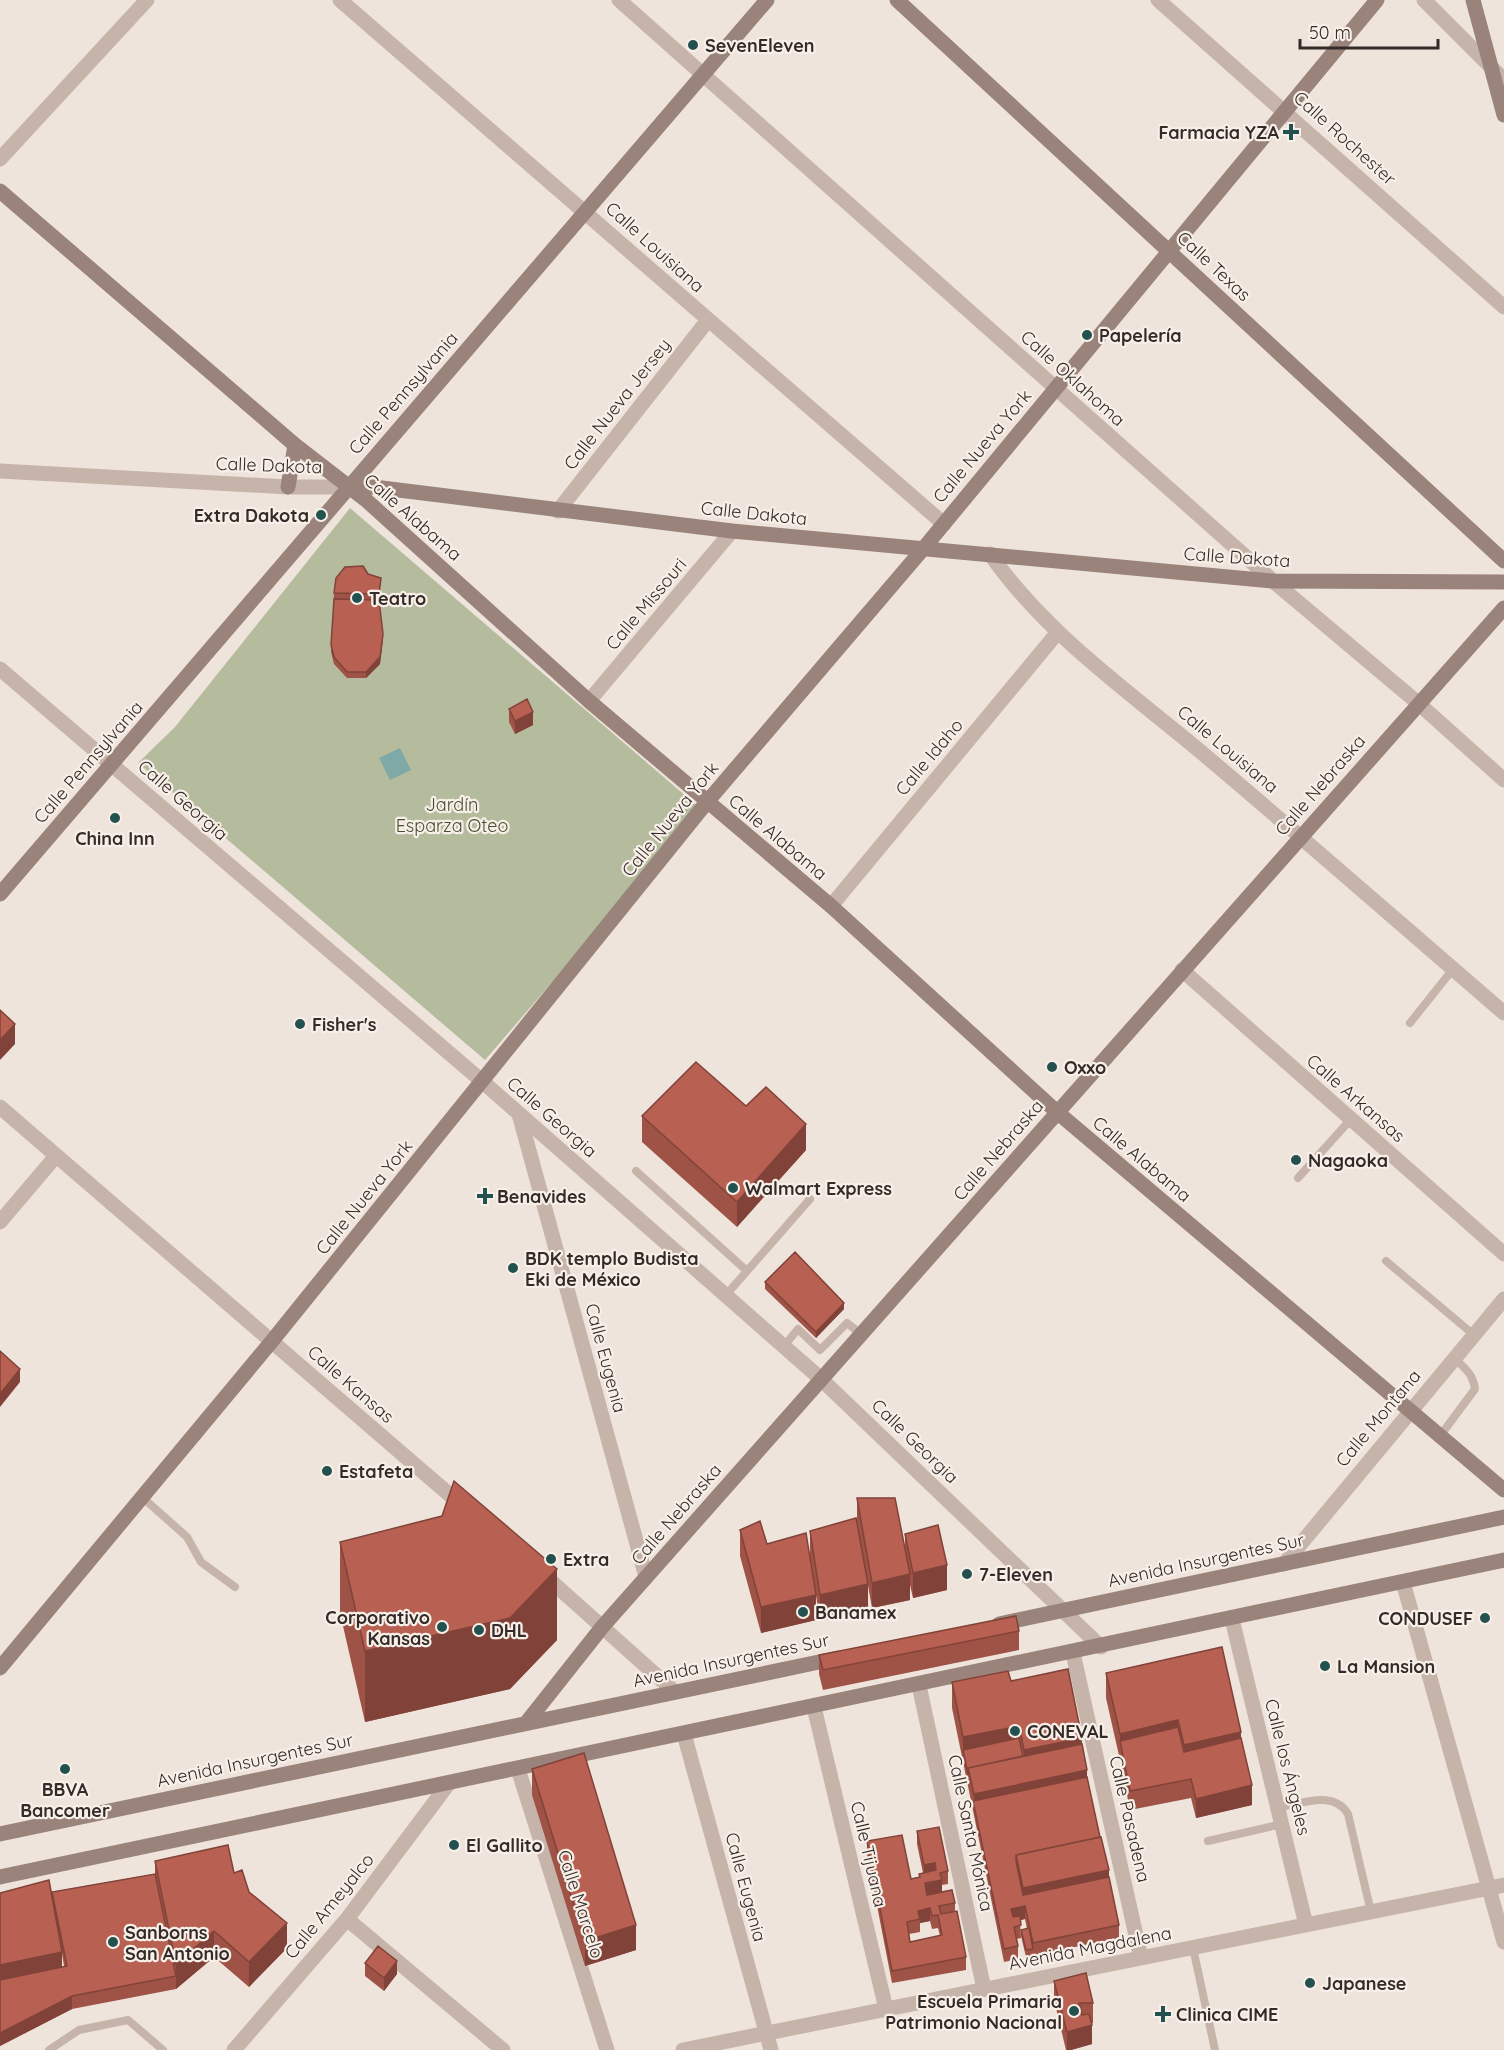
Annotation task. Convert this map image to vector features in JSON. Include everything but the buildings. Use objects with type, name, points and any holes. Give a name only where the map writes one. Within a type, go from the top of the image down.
[{"type":"street","points":[[0,159],[147,0]]},
{"type":"street","name":"Calle Louisiana","points":[[340,0],[944,524]]},
{"type":"street","name":"Calle Oklahoma","points":[[619,0],[1055,389],[1504,780]]},
{"type":"street","name":"Calle Pennsylvania","points":[[0,894],[767,0]]},
{"type":"street","name":"Calle Texas","points":[[897,0],[1504,561]]},
{"type":"street","name":"Calle Rochester","points":[[1158,0],[1504,307]]},
{"type":"street","name":"Calle Nueva York","points":[[0,1668],[272,1341],[707,802],[944,524],[1168,250],[1377,0]]},
{"type":"street","points":[[1424,0],[1499,75]]},
{"type":"street","points":[[1473,0],[1499,75],[1504,115]]},
{"type":"street","name":"Calle Alabama","points":[[0,191],[295,446],[348,487],[589,701],[831,906],[1057,1112],[1504,1490]]},
{"type":"street","name":"Calle Nueva Jersey","points":[[558,511],[708,320]]},
{"type":"street","points":[[288,487],[295,446]]},
{"type":"street","name":"Calle Dakota","points":[[0,471],[288,487],[374,487],[732,531],[1273,581],[1504,582]]},
{"type":"street","name":"Calle Missouri","points":[[589,701],[732,531]]},
{"type":"street","name":"Calle Louisiana","points":[[990,554],[1014,588],[1058,632],[1301,836],[1504,1013]]},
{"type":"street","name":"Calle Nebraska","points":[[527,1722],[603,1626],[1504,608]]},
{"type":"street","name":"Calle Idaho","points":[[831,906],[1058,632]]},
{"type":"street","name":"Calle Georgia","points":[[0,669],[483,1082],[821,1378],[1064,1611]]},
{"type":"street","name":"Calle Arkansas","points":[[1182,970],[1504,1254]]},
{"type":"street","name":"Calle Kansas","points":[[0,1107],[478,1518]]},
{"type":"street","name":"Calle Eugenia","points":[[519,1114],[646,1577]]},
{"type":"street","points":[[0,1222],[56,1156]]},
{"type":"street","name":"Calle Montana","points":[[1284,1564],[1504,1299]]},
{"type":"street","name":"Avenida Insurgentes Sur","points":[[978,1629],[1504,1517]]},
{"type":"street","points":[[0,1877],[1073,1653],[1504,1560]]},
{"type":"street","points":[[531,1564],[675,1692]]},
{"type":"street","points":[[1403,1582],[1497,1887],[1504,1942]]},
{"type":"street","points":[[1064,1611],[1101,1647]]},
{"type":"street","name":"Calle los Ángeles","points":[[1232,1619],[1306,1925]]},
{"type":"street","name":"Calle Pasadena","points":[[1073,1653],[1141,1958]]},
{"type":"street","name":"Avenida Insurgentes Sur","points":[[0,1834],[850,1655]]},
{"type":"street","name":"Calle Santa Mónica","points":[[920,1685],[984,1989]]},
{"type":"street","name":"Calle Tijuana","points":[[814,1707],[886,2009]]},
{"type":"street","name":"Calle Eugenia","points":[[684,1734],[771,2050]]},
{"type":"street","name":"Calle Marcelo","points":[[518,1769],[607,2050]]},
{"type":"street","name":"Calle Ameyalco","points":[[234,2050],[347,1919],[449,1783]]},
{"type":"street","name":"Avenida Magdalena","points":[[683,2050],[1497,1887]]},
{"type":"street","points":[[347,1919],[503,2050]]},
{"type":"lane","points":[[1410,1023],[1453,969]]},
{"type":"lane","points":[[1298,1178],[1351,1119]]},
{"type":"lane","points":[[636,1171],[747,1271]]},
{"type":"lane","points":[[726,1295],[810,1199]]},
{"type":"lane","points":[[1386,1262],[1474,1335]]},
{"type":"lane","points":[[784,1346],[798,1329],[820,1350],[847,1323],[861,1334]]},
{"type":"lane","points":[[1440,1436],[1475,1389],[1474,1380],[1469,1371],[1454,1358]]},
{"type":"lane","points":[[142,1497],[187,1537],[201,1562],[235,1587]]},
{"type":"lane","points":[[1278,1808],[1326,1799],[1335,1800],[1343,1805],[1348,1814],[1371,1912]]},
{"type":"lane","points":[[1208,1841],[1282,1824]]},
{"type":"lane","points":[[1193,1948],[1215,2050]]},
{"type":"lane","points":[[49,2050],[79,2030],[128,2020],[163,2050]]},
{"type":"green space","name":"Jardín Esparza Oteo","points":[[350,508],[701,809],[485,1060],[138,763],[175,727]]},
{"type":"water","points":[[400,748],[411,770],[390,780],[379,758]]},
{"type":"place","name":"SevenEleven","points":[[693,45]]},
{"type":"place","name":"Farmacia YZA","points":[[1291,132]]},
{"type":"place","name":"Papelería","points":[[1087,335]]},
{"type":"place","name":"Extra Dakota","points":[[321,515]]},
{"type":"place","name":"Teatro","points":[[357,598]]},
{"type":"place","name":"China Inn","points":[[115,818]]},
{"type":"place","name":"Fisher's","points":[[300,1024]]},
{"type":"place","name":"Oxxo","points":[[1052,1067]]},
{"type":"place","name":"Nagaoka","points":[[1296,1160]]},
{"type":"place","name":"Walmart Express","points":[[733,1188]]},
{"type":"place","name":"Benavides","points":[[485,1196]]},
{"type":"place","name":"BDK templo Budista Eki de México","points":[[513,1268]]},
{"type":"place","name":"Estafeta","points":[[327,1471]]},
{"type":"place","name":"Extra","points":[[551,1559]]},
{"type":"place","name":"7-Eleven","points":[[967,1574]]},
{"type":"place","name":"Banamex","points":[[803,1612]]},
{"type":"place","name":"CONDUSEF","points":[[1485,1618]]},
{"type":"place","name":"Corporativo Kansas","points":[[442,1627]]},
{"type":"place","name":"DHL","points":[[479,1630]]},
{"type":"place","name":"La Mansion","points":[[1325,1666]]},
{"type":"place","name":"CONEVAL","points":[[1015,1731]]},
{"type":"place","name":"BBVA Bancomer","points":[[65,1769]]},
{"type":"place","name":"El Gallito","points":[[454,1845]]},
{"type":"place","name":"Sanborns San Antonio","points":[[113,1942]]},
{"type":"place","name":"Japanese","points":[[1310,1983]]},
{"type":"place","name":"Escuela Primaria Patrimonio Nacional","points":[[1074,2011]]},
{"type":"place","name":"Clinica CIME","points":[[1163,2014]]}]
